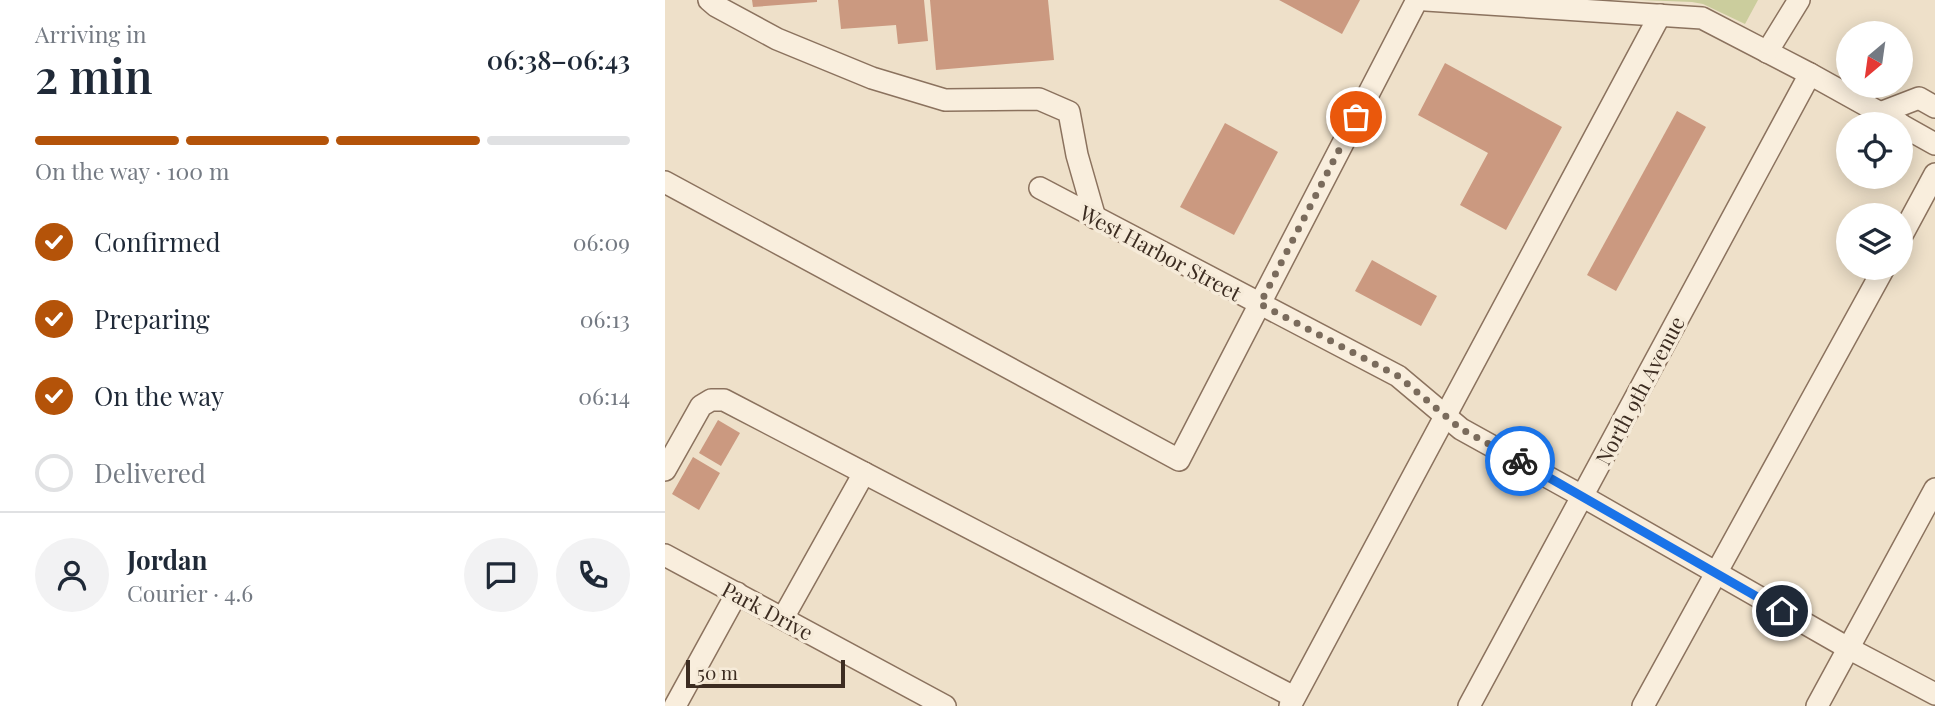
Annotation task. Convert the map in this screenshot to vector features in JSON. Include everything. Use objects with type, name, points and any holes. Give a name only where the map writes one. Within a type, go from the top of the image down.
[{"type":"street","points":[[709,0],[777,39],[872,78],[944,100],[1039,99],[1069,112],[1077,155],[1095,218]]},
{"type":"street","points":[[665,182],[1179,460],[1417,0]]},
{"type":"street","points":[[1426,0],[1702,18],[1878,112]]},
{"type":"street","points":[[1767,52],[1799,0]]},
{"type":"street","points":[[665,470],[701,405],[711,400],[724,400],[1292,701],[1660,15]]},
{"type":"street","name":"North 9th Avenue","points":[[1469,706],[1810,74]]},
{"type":"street","points":[[1883,112],[1919,98],[1935,107]]},
{"type":"street","points":[[1913,132],[1935,144]]},
{"type":"street","points":[[1913,215],[1935,174]]},
{"type":"street","name":"West Harbor Street","points":[[1040,188],[1398,376],[1461,429],[1848,648],[1935,694]]},
{"type":"street","points":[[1643,706],[1877,280]]},
{"type":"street","points":[[783,618],[864,473]]},
{"type":"street","points":[[1817,706],[1935,489]]},
{"type":"street","name":"Park Drive","points":[[665,555],[945,706]]},
{"type":"street","points":[[675,706],[737,593]]},
{"type":"green space","points":[[1640,0],[1758,0],[1745,24],[1703,4]]},
{"type":"building","points":[[752,0],[817,0],[817,2],[753,7]]},
{"type":"building","points":[[838,0],[924,0],[928,41],[898,44],[896,25],[841,29]]},
{"type":"building","points":[[930,0],[1048,0],[1054,60],[936,70]]},
{"type":"building","points":[[1279,0],[1360,0],[1342,34]]},
{"type":"building","points":[[1445,63],[1562,127],[1506,230],[1460,205],[1488,153],[1418,115]]},
{"type":"building","points":[[1677,111],[1706,127],[1616,291],[1587,275]]},
{"type":"building","points":[[1225,123],[1278,152],[1234,235],[1180,207]]},
{"type":"building","points":[[1372,260],[1437,296],[1421,326],[1355,291]]},
{"type":"building","points":[[718,420],[740,433],[721,466],[699,453]]},
{"type":"building","points":[[693,457],[720,473],[699,510],[672,494]]},
{"type":"way so far","points":[[1356,117],[1260,304],[1398,376],[1461,429],[1520,461]]},
{"type":"route","points":[[1520,461],[1782,611]]}]
